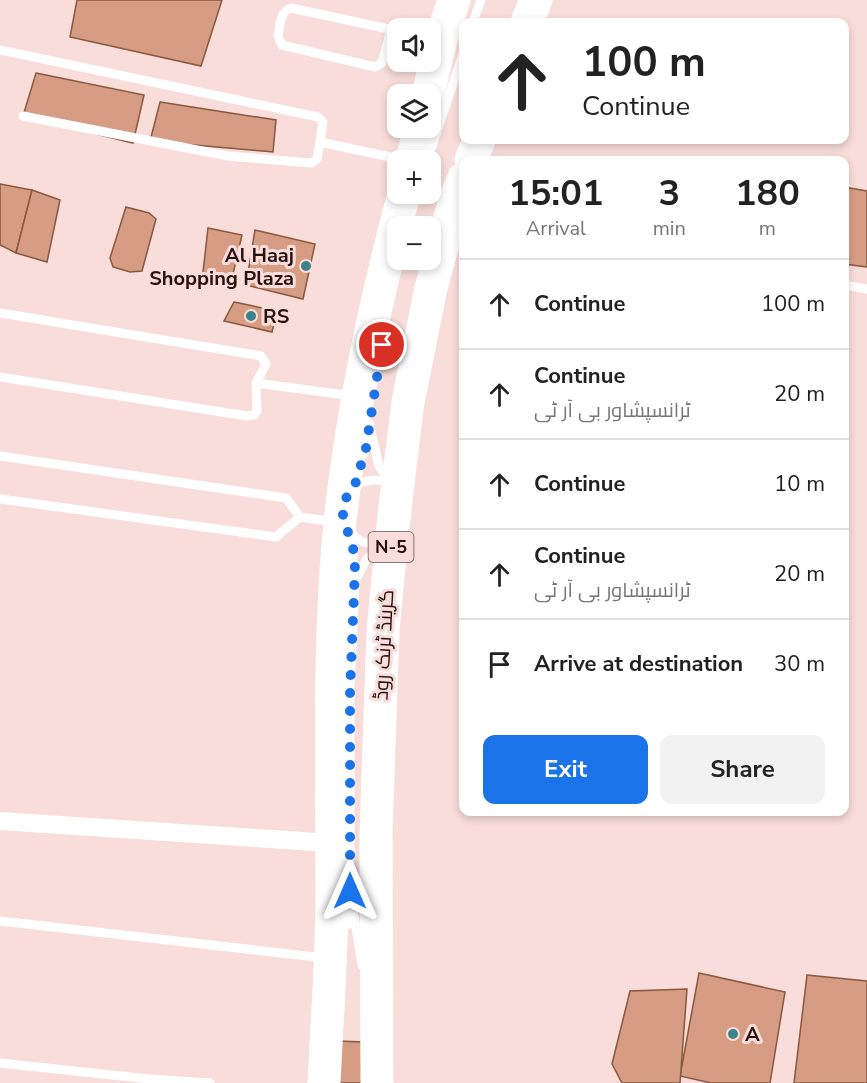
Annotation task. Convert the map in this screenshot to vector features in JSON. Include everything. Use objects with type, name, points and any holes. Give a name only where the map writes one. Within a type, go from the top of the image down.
[{"type":"highway","points":[[431,84],[445,43],[454,0]]},
{"type":"highway","points":[[529,18],[536,0]]},
{"type":"highway","name":"گرینڈ ٹرنک روڈ","points":[[376,1083],[376,823],[383,630],[408,402],[431,288],[459,190]]},
{"type":"highway","name":"N-5","points":[[324,1083],[338,957],[331,843],[332,673],[344,525],[366,412],[378,289],[401,204]]},
{"type":"street","points":[[0,821],[331,843]]},
{"type":"lane","points":[[474,18],[481,0]]},
{"type":"lane","points":[[291,8],[394,30],[382,63],[375,67],[282,45],[278,36],[283,13],[286,9],[291,8]]},
{"type":"lane","points":[[429,150],[445,43]]},
{"type":"lane","points":[[0,50],[318,117],[323,122],[317,159],[311,163],[228,156],[23,117]]},
{"type":"lane","points":[[320,142],[387,156]]},
{"type":"lane","points":[[849,286],[867,289]]},
{"type":"lane","points":[[0,313],[261,356],[266,364],[256,383],[257,411],[254,415],[247,416],[0,377]]},
{"type":"lane","points":[[256,383],[366,412]]},
{"type":"lane","points":[[361,467],[366,412]]},
{"type":"lane","points":[[366,412],[379,466],[393,486]]},
{"type":"lane","points":[[0,456],[286,498],[300,517],[344,525],[361,540],[371,543],[386,541]]},
{"type":"lane","points":[[354,488],[357,477]]},
{"type":"lane","points":[[355,583],[366,560],[399,532],[404,523],[406,513],[401,493],[384,481],[363,482],[347,496],[343,506],[344,525],[354,552],[355,583],[350,692],[350,891],[364,974]]},
{"type":"lane","points":[[0,499],[276,537],[300,517]]},
{"type":"lane","points":[[334,1083],[338,957],[350,891]]},
{"type":"lane","points":[[0,921],[338,957]]},
{"type":"lane","points":[[366,985],[376,1040],[376,1083]]},
{"type":"lane","points":[[0,1063],[149,1080],[210,1083]]},
{"type":"building","points":[[77,0],[222,0],[201,66],[70,37]]},
{"type":"building","points":[[36,73],[144,95],[133,143],[23,116]]},
{"type":"building","points":[[160,102],[276,120],[273,152],[150,141]]},
{"type":"building","points":[[0,184],[32,190],[16,253],[0,245]]},
{"type":"building","points":[[849,188],[867,191],[867,267],[849,265]]},
{"type":"building","points":[[32,190],[60,200],[47,262],[16,253]]},
{"type":"building","points":[[126,207],[149,213],[156,219],[142,271],[130,272],[113,267],[110,258]]},
{"type":"building","points":[[208,228],[242,235],[230,287],[202,281]]},
{"type":"building","points":[[255,230],[315,244],[303,299],[246,285]]},
{"type":"building","name":"RS","points":[[234,302],[277,311],[272,332],[224,321]]},
{"type":"building","name":"A","points":[[699,973],[785,992],[770,1083],[711,1083],[680,1076]]},
{"type":"building","name":"A","points":[[807,975],[867,981],[867,1083],[794,1083]]},
{"type":"building","points":[[687,989],[680,1083],[622,1083],[612,1064],[630,991]]},
{"type":"building","points":[[337,1041],[364,1042],[363,1083],[335,1083]]},
{"type":"place","name":"Al Haaj Shopping Plaza","points":[[306,266]]},
{"type":"place","name":"RS","points":[[251,316]]},
{"type":"place","name":"A","points":[[733,1034]]},
{"type":"route","points":[[350,891],[350,692],[355,569],[354,552],[343,516],[343,506],[347,496],[354,488],[366,448],[382,345]]}]
